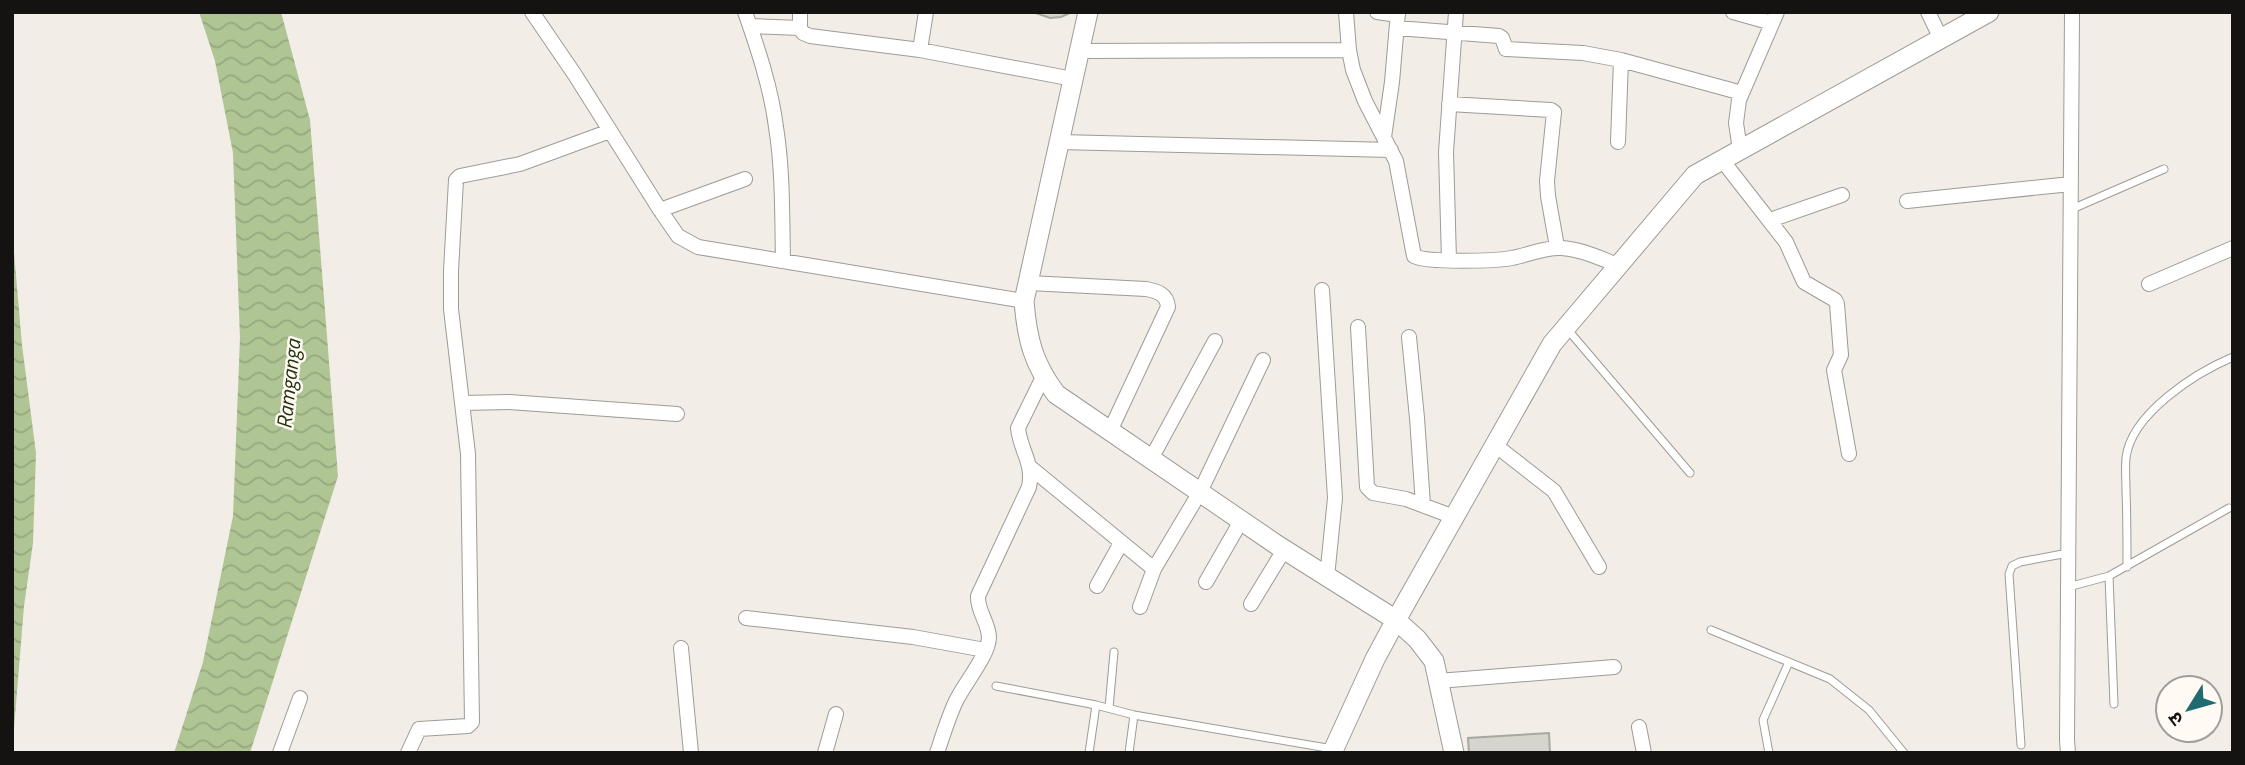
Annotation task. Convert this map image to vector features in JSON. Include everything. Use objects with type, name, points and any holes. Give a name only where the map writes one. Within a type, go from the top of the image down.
[{"type":"street","points":[[532,12],[678,236],[698,247],[783,261],[1026,292],[1146,289],[1162,294],[1168,307],[1110,431]]},
{"type":"street","points":[[800,12],[800,28],[810,36],[920,50],[1073,79]]},
{"type":"street","points":[[920,50],[926,12]]},
{"type":"street","points":[[1088,12],[1026,292],[1027,332],[1043,377],[1056,394],[1284,550],[1396,620],[1418,639],[1434,661],[1454,753]]},
{"type":"street","points":[[1346,12],[1353,70],[1401,176],[1414,256],[1419,259],[1449,260],[1510,258],[1558,247],[1578,250],[1618,265]]},
{"type":"street","points":[[1377,12],[1454,34],[1499,36],[1506,49],[1583,53],[1621,60],[1742,93]]},
{"type":"street","points":[[1449,260],[1446,152],[1456,12]]},
{"type":"street","points":[[1733,12],[1774,18],[1742,93],[1736,123],[1740,150]]},
{"type":"street","points":[[1928,12],[1941,38]]},
{"type":"street","points":[[1333,751],[1375,659],[1552,344],[1695,175],[1989,12]]},
{"type":"street","points":[[2068,753],[2072,12]]},
{"type":"street","points":[[1387,143],[1398,18]]},
{"type":"street","points":[[783,261],[781,167],[776,124],[748,19],[800,28]]},
{"type":"street","points":[[1079,51],[1349,50]]},
{"type":"street","points":[[1618,142],[1621,60]]},
{"type":"street","points":[[1449,104],[1554,112],[1547,181],[1558,247]]},
{"type":"street","points":[[408,753],[419,729],[468,726],[472,722],[468,454],[451,309],[456,180],[460,176],[520,164],[610,131]]},
{"type":"street","points":[[1059,142],[1387,143]]},
{"type":"street","points":[[1722,160],[1786,242],[1804,282],[1835,300],[1837,304],[1841,355],[1833,370],[1849,454]]},
{"type":"street","points":[[660,210],[745,180]]},
{"type":"street","points":[[1907,201],[2071,184]]},
{"type":"street","points":[[1770,220],[1842,195]]},
{"type":"street","points":[[2149,284],[2233,248]]},
{"type":"street","points":[[1322,290],[1335,498],[1327,577]]},
{"type":"street","points":[[1358,327],[1367,487],[1373,493],[1406,499],[1454,517]]},
{"type":"street","points":[[1409,337],[1418,418],[1423,505]]},
{"type":"street","points":[[1151,459],[1215,341]]},
{"type":"street","points":[[1140,607],[1153,569],[1200,492],[1263,360]]},
{"type":"street","points":[[937,753],[957,698],[989,639],[988,629],[978,605],[978,596],[1029,487],[1031,468],[1019,438],[1018,428],[1043,377]]},
{"type":"street","points":[[462,403],[509,402],[677,414]]},
{"type":"street","points":[[1495,444],[1554,491],[1599,567]]},
{"type":"street","points":[[1031,468],[1153,569]]},
{"type":"street","points":[[1206,582],[1241,521]]},
{"type":"street","points":[[1097,586],[1121,543]]},
{"type":"street","points":[[1251,604],[1284,550]]},
{"type":"street","points":[[746,618],[913,637],[985,650]]},
{"type":"street","points":[[681,648],[691,753]]},
{"type":"street","points":[[1438,681],[1615,667]]},
{"type":"street","points":[[280,753],[300,698]]},
{"type":"street","points":[[825,753],[836,714]]},
{"type":"street","points":[[1639,727],[1644,753]]},
{"type":"lane","points":[[2071,209],[2164,169]]},
{"type":"lane","points":[[1565,327],[1690,473]]},
{"type":"lane","points":[[2127,567],[2126,457],[2133,436],[2145,418],[2186,381],[2206,368],[2233,357]]},
{"type":"lane","points":[[2068,587],[2109,576],[2229,508]]},
{"type":"lane","points":[[2021,745],[2009,575],[2012,566],[2020,562],[2068,553]]},
{"type":"lane","points":[[2109,576],[2114,704]]},
{"type":"lane","points":[[1711,630],[1829,679],[1868,710],[1904,753]]},
{"type":"lane","points":[[1109,708],[1114,652]]},
{"type":"lane","points":[[1769,753],[1763,720],[1789,662]]},
{"type":"lane","points":[[996,686],[1134,715],[1333,751]]},
{"type":"lane","points":[[1089,753],[1096,705]]},
{"type":"lane","points":[[1129,753],[1134,715]]},
{"type":"water","name":"Ramganga","points":[[199,12],[281,12],[310,120],[338,476],[250,753],[174,753],[203,662],[233,516],[240,338],[233,153],[215,61]]},
{"type":"water","points":[[12,229],[22,345],[36,453],[33,543],[24,606],[12,753]]},
{"type":"building","points":[[1033,12],[1072,12],[1050,18]]},
{"type":"building","points":[[1549,733],[1550,753],[1469,753],[1468,738]]}]
